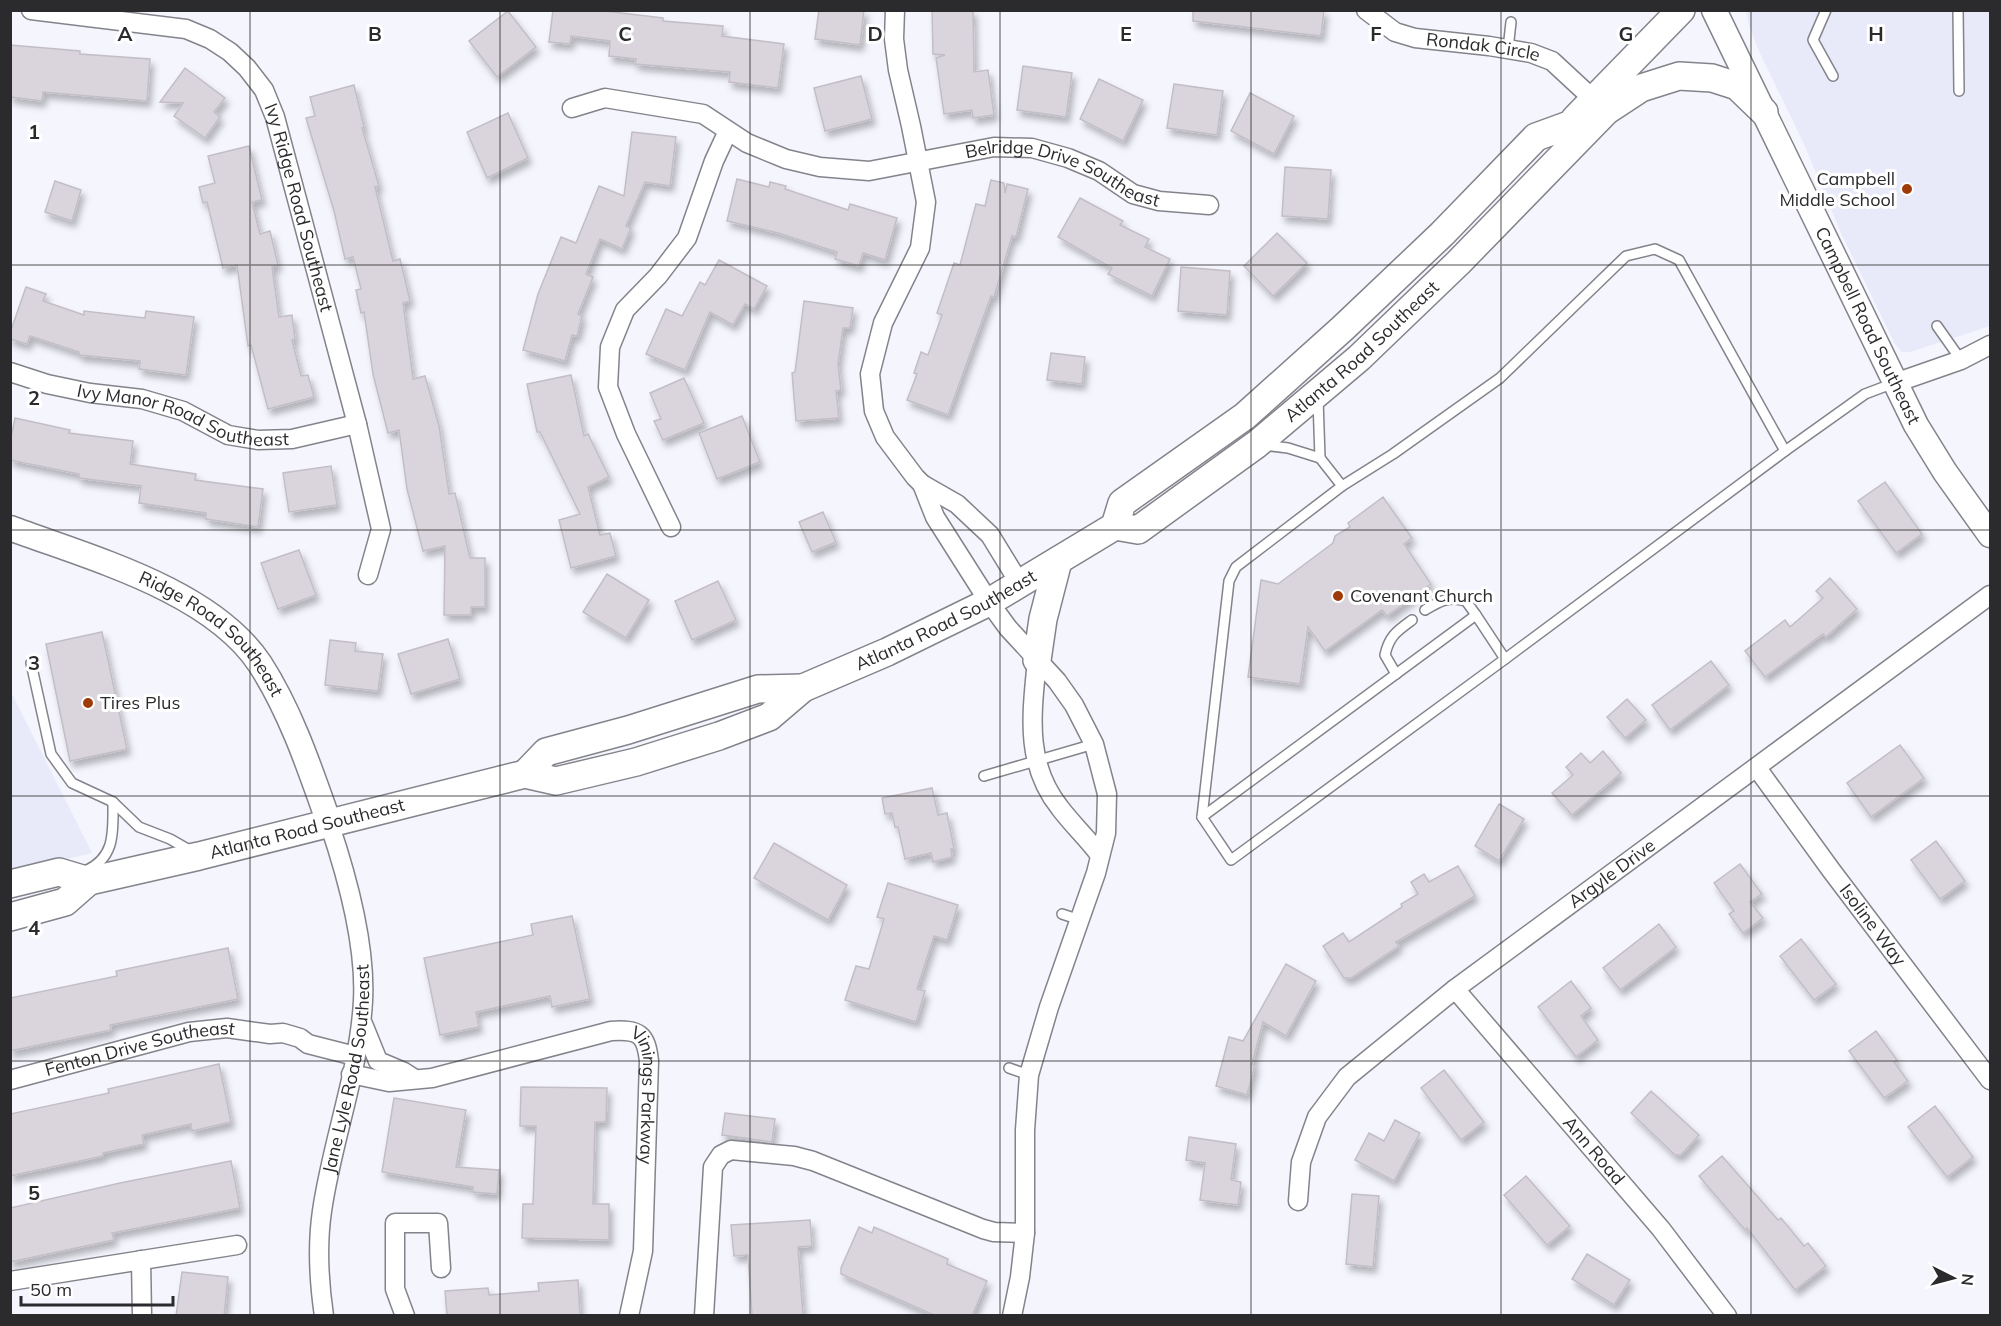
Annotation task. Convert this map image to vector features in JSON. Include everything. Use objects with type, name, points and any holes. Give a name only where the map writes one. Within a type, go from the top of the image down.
[{"type":"main road","name":"Atlanta Road Southeast","points":[[10,884],[58,872],[81,879],[199,856],[525,774],[556,781],[679,748],[769,717],[803,688],[887,652],[989,602],[1115,526],[1138,530],[1257,444],[1359,358],[1556,164],[1569,125],[1681,10]]},
{"type":"main road","points":[[1556,164],[1606,111],[1641,88],[1679,76],[1712,78],[1737,86],[1764,112]]},
{"type":"main road","name":"Atlanta Road Southeast","points":[[1115,526],[1122,503],[1245,416],[1295,373],[1442,234],[1536,137],[1569,125]]},
{"type":"main road","points":[[1037,660],[1043,619],[1058,561]]},
{"type":"main road","name":"Atlanta Road Southeast","points":[[10,916],[66,902],[81,879]]},
{"type":"street","name":"Ivy Ridge Road Southeast","points":[[31,10],[186,29],[224,47],[247,68],[264,90],[284,144],[357,424],[381,530],[368,575]]},
{"type":"street","points":[[896,10],[894,39],[898,70],[926,202],[920,248],[883,323],[870,374],[874,411],[885,437],[922,484],[935,517],[989,602],[1008,628],[1057,681],[1074,705],[1094,744],[1107,794],[1106,833],[1090,893],[1049,1007],[1029,1075],[1024,1130],[1025,1233],[1020,1277],[1012,1316]]},
{"type":"street","name":"Rondak Circle","points":[[1366,10],[1395,32],[1415,38],[1508,49],[1531,53],[1552,61],[1593,99]]},
{"type":"street","name":"Campbell Road Southeast","points":[[1714,10],[1916,425],[1945,472],[1990,535]]},
{"type":"street","name":"Belridge Drive Southeast","points":[[572,108],[606,98],[703,114],[747,143],[786,159],[820,167],[869,171],[994,147],[1032,148],[1068,158],[1099,171],[1133,194],[1159,201],[1209,205]]},
{"type":"street","points":[[671,527],[626,434],[608,387],[610,347],[626,310],[658,276],[687,238],[714,161],[729,131]]},
{"type":"street","points":[[1895,383],[1961,360],[1990,345]]},
{"type":"street","name":"Ivy Manor Road Southeast","points":[[10,372],[47,384],[90,393],[142,399],[183,411],[228,435],[258,440],[292,439],[357,424]]},
{"type":"street","points":[[922,484],[957,504],[990,535],[1020,584]]},
{"type":"street","name":"Ridge Road Southeast","points":[[10,528],[150,582],[199,608],[239,639],[259,662],[275,690],[305,756],[329,823]]},
{"type":"street","name":"Argyle Drive","points":[[1298,1201],[1301,1162],[1317,1117],[1347,1077],[1455,989],[1990,595]]},
{"type":"street","points":[[1037,660],[1032,737],[1035,762],[1059,807],[1100,854]]},
{"type":"street","name":"Isoline Way","points":[[1757,768],[1990,1080]]},
{"type":"street","name":"Jane Lyle Road Southeast","points":[[324,1316],[320,1274],[322,1214],[355,1056],[363,999],[361,956],[344,866],[329,823]]},
{"type":"street","name":"Ann Road","points":[[1455,989],[1661,1229],[1727,1316]]},
{"type":"street","points":[[361,1018],[378,1061],[415,1079]]},
{"type":"street","name":"Fenton Drive Southeast","points":[[10,1080],[189,1032],[227,1028],[270,1034],[283,1033],[300,1038],[308,1044],[355,1056]]},
{"type":"street","name":"Vinings Parkway","points":[[351,1074],[403,1083],[451,1074],[611,1031],[624,1030],[638,1034],[647,1044],[649,1061],[643,1251],[629,1316]]},
{"type":"street","points":[[704,1316],[713,1167],[721,1155],[731,1149],[775,1153],[813,1161],[983,1229],[994,1232],[1025,1233]]},
{"type":"street","points":[[405,1316],[395,1289],[395,1223],[438,1223],[441,1268]]},
{"type":"street","points":[[10,1281],[237,1245]]},
{"type":"street","points":[[141,1260],[142,1316]]},
{"type":"lane","points":[[1826,10],[1813,40],[1833,76]]},
{"type":"lane","points":[[1958,10],[1959,90]]},
{"type":"lane","points":[[1508,49],[1511,22]]},
{"type":"lane","points":[[1785,451],[1678,261],[1655,249],[1626,256],[1500,378],[1393,454],[1342,486],[1236,567],[1229,581],[1202,817],[1231,860],[1785,451],[1865,394],[1895,383]]},
{"type":"lane","points":[[1937,326],[1961,360]]},
{"type":"lane","points":[[1318,394],[1320,458]]},
{"type":"lane","points":[[1257,444],[1288,448],[1320,458],[1342,486]]},
{"type":"lane","points":[[1425,610],[1443,599],[1455,598],[1466,601],[1505,659]]},
{"type":"lane","points":[[1202,817],[1476,615]]},
{"type":"lane","points":[[1396,674],[1385,655],[1388,641],[1412,620]]},
{"type":"lane","points":[[31,663],[51,754],[72,783],[113,802],[139,827],[170,839],[199,856]]},
{"type":"lane","points":[[984,776],[1094,744]]},
{"type":"lane","points":[[81,879],[107,855],[113,833],[113,802]]},
{"type":"lane","points":[[1062,914],[1080,920]]},
{"type":"lane","points":[[1009,1068],[1029,1075]]},
{"type":"shaded area","name":"Campbell Middle School","points":[[1746,10],[1990,11],[1990,326],[1910,352],[1902,352],[1895,344],[1841,233],[1804,144],[1759,51],[1749,26]]},
{"type":"shaded area","points":[[10,690],[92,853],[10,872]]},
{"type":"building","points":[[553,10],[596,10],[663,18],[663,21],[723,26],[722,36],[784,44],[778,88],[729,82],[730,72],[635,64],[636,59],[609,56],[610,41],[571,36],[570,44],[549,42]]},
{"type":"building","points":[[819,10],[864,10],[860,45],[815,39]]},
{"type":"building","points":[[932,10],[973,10],[974,72],[988,70],[994,115],[973,118],[972,110],[944,114],[936,58],[945,55],[933,54]]},
{"type":"building","points":[[1193,10],[1324,10],[1321,36],[1193,21]]},
{"type":"building","points":[[508,11],[536,47],[497,77],[469,41]]},
{"type":"building","points":[[10,45],[80,51],[80,54],[150,59],[147,101],[43,92],[42,101],[10,97]]},
{"type":"building","points":[[1023,66],[1072,73],[1066,117],[1017,110]]},
{"type":"building","points":[[185,68],[225,98],[214,112],[220,117],[205,138],[174,116],[183,103],[160,102]]},
{"type":"building","points":[[861,76],[872,119],[825,131],[814,88]]},
{"type":"building","points":[[1099,79],[1143,100],[1123,141],[1080,119]]},
{"type":"building","points":[[1174,84],[1223,91],[1217,135],[1167,128]]},
{"type":"building","points":[[354,85],[364,127],[362,128],[379,186],[375,187],[393,261],[400,259],[410,301],[403,303],[413,379],[425,376],[439,426],[449,494],[455,493],[470,558],[485,558],[485,607],[471,607],[471,615],[444,615],[445,546],[423,551],[407,489],[399,430],[388,433],[373,374],[364,312],[361,313],[356,290],[361,289],[353,257],[345,259],[334,211],[306,118],[315,116],[310,97]]},
{"type":"building","points":[[1250,93],[1294,116],[1274,154],[1231,131]]},
{"type":"building","points":[[508,113],[528,158],[487,178],[467,132]]},
{"type":"building","points":[[632,132],[676,137],[670,186],[645,182],[626,226],[631,228],[622,249],[600,239],[586,274],[593,277],[578,314],[582,316],[577,336],[572,335],[565,361],[523,350],[538,294],[561,237],[576,243],[599,186],[624,196]]},
{"type":"building","points":[[249,146],[262,200],[252,202],[260,234],[270,231],[278,265],[272,267],[279,317],[292,315],[295,339],[292,340],[301,376],[308,375],[314,397],[268,409],[251,345],[248,346],[237,265],[223,268],[207,202],[203,203],[199,187],[215,183],[208,156]]},
{"type":"building","points":[[1285,167],[1331,170],[1328,219],[1282,216]]},
{"type":"building","points":[[737,179],[769,187],[770,182],[848,210],[850,204],[897,218],[885,260],[863,253],[859,266],[835,259],[837,252],[778,233],[727,221]]},
{"type":"building","points":[[991,180],[1004,183],[1005,193],[1007,184],[1028,189],[1016,237],[1012,236],[994,297],[991,296],[948,415],[907,400],[917,374],[914,373],[921,352],[928,355],[942,315],[937,313],[954,263],[960,265],[976,204],[985,206]]},
{"type":"building","points":[[55,181],[81,190],[72,221],[45,212]]},
{"type":"building","points":[[1080,198],[1123,221],[1120,225],[1149,239],[1145,247],[1170,259],[1152,296],[1108,274],[1112,268],[1058,237]]},
{"type":"building","points":[[1277,233],[1307,263],[1273,296],[1244,266]]},
{"type":"building","points":[[719,260],[767,286],[754,309],[745,304],[733,325],[710,312],[685,370],[646,354],[666,309],[682,316],[700,282],[705,285]]},
{"type":"building","points":[[1181,267],[1230,271],[1227,315],[1178,311]]},
{"type":"building","points":[[26,287],[46,294],[43,301],[84,315],[84,311],[145,318],[146,311],[194,317],[186,375],[139,369],[140,361],[79,355],[79,352],[30,336],[27,344],[10,339]]},
{"type":"building","points":[[804,301],[853,308],[850,328],[843,328],[838,364],[841,390],[836,391],[839,418],[796,421],[792,373],[795,372]]},
{"type":"building","points":[[1051,353],[1085,357],[1082,384],[1047,380]]},
{"type":"building","points":[[571,375],[584,436],[588,434],[609,477],[588,487],[600,535],[610,533],[616,556],[571,568],[559,520],[580,514],[540,432],[537,432],[527,384]]},
{"type":"building","points":[[684,378],[704,423],[663,440],[654,421],[661,419],[650,393]]},
{"type":"building","points":[[742,416],[760,462],[717,479],[699,433]]},
{"type":"building","points":[[15,418],[70,430],[69,433],[133,441],[130,464],[196,474],[195,480],[263,489],[258,527],[206,519],[206,513],[139,503],[141,486],[79,478],[79,474],[10,460],[10,442]]},
{"type":"building","points":[[331,466],[337,505],[289,512],[283,473]]},
{"type":"building","points":[[1885,482],[1922,534],[1896,553],[1858,501]]},
{"type":"building","points":[[1383,497],[1412,538],[1404,544],[1431,584],[1387,616],[1382,610],[1325,651],[1308,627],[1300,684],[1248,677],[1261,580],[1278,584],[1333,543],[1335,536],[1350,527],[1348,523]]},
{"type":"building","points":[[823,512],[836,542],[812,552],[799,522]]},
{"type":"building","points":[[299,550],[316,595],[278,609],[261,563]]},
{"type":"building","points":[[607,574],[649,600],[626,638],[583,612]]},
{"type":"building","points":[[1830,578],[1857,609],[1826,637],[1823,634],[1765,677],[1745,651],[1785,620],[1790,627],[1823,598],[1816,591]]},
{"type":"building","points":[[718,581],[736,620],[692,640],[675,601]]},
{"type":"building","points":[[102,632],[127,749],[70,761],[46,644]]},
{"type":"building","points":[[448,639],[460,679],[411,694],[398,654]]},
{"type":"building","points":[[330,640],[356,643],[355,651],[383,654],[378,691],[325,685]]},
{"type":"building","points":[[1711,661],[1729,685],[1670,730],[1652,705]]},
{"type":"building","points":[[1627,699],[1646,720],[1625,738],[1607,717]]},
{"type":"building","points":[[1900,745],[1924,778],[1871,817],[1847,783]]},
{"type":"building","points":[[1603,751],[1621,773],[1572,815],[1552,793],[1573,775],[1566,767],[1581,753],[1590,763]]},
{"type":"building","points":[[932,788],[938,815],[947,813],[954,849],[951,849],[952,857],[933,862],[931,853],[905,859],[898,827],[895,827],[892,813],[885,814],[882,798]]},
{"type":"building","points":[[1499,804],[1524,819],[1499,861],[1475,846]]},
{"type":"building","points":[[1936,841],[1965,881],[1940,899],[1911,860]]},
{"type":"building","points":[[774,843],[847,885],[828,920],[754,878]]},
{"type":"building","points":[[1740,864],[1762,894],[1750,902],[1763,918],[1743,933],[1729,914],[1734,911],[1714,883]]},
{"type":"building","points":[[1458,866],[1475,896],[1396,942],[1399,946],[1351,978],[1344,978],[1323,946],[1343,933],[1349,942],[1402,907],[1401,904],[1418,894],[1411,882],[1424,874],[1429,882]]},
{"type":"building","points":[[888,883],[958,905],[947,940],[934,936],[917,989],[925,991],[916,1022],[845,1000],[856,966],[869,969],[884,919],[877,917]]},
{"type":"building","points":[[572,916],[590,999],[552,1007],[550,996],[476,1012],[479,1027],[440,1035],[424,958],[533,935],[531,924]]},
{"type":"building","points":[[1659,924],[1676,947],[1620,990],[1603,968]]},
{"type":"building","points":[[1801,939],[1836,984],[1814,1000],[1780,956]]},
{"type":"building","points":[[228,948],[238,999],[110,1025],[111,1030],[10,1051],[10,998],[117,976],[116,971]]},
{"type":"building","points":[[1286,964],[1316,981],[1286,1036],[1263,1022],[1247,1095],[1216,1086],[1229,1037],[1243,1041]]},
{"type":"building","points":[[1571,981],[1591,1008],[1581,1016],[1598,1040],[1576,1057],[1538,1007]]},
{"type":"building","points":[[1876,1031],[1897,1060],[1894,1062],[1908,1081],[1884,1098],[1849,1051]]},
{"type":"building","points":[[219,1064],[231,1122],[192,1131],[191,1124],[142,1135],[144,1144],[103,1153],[103,1156],[10,1176],[10,1114],[109,1093],[108,1089]]},
{"type":"building","points":[[1444,1070],[1484,1122],[1461,1140],[1421,1088]]},
{"type":"building","points":[[521,1087],[607,1088],[606,1122],[595,1122],[593,1204],[609,1204],[609,1240],[522,1238],[523,1204],[533,1204],[536,1126],[520,1126]]},
{"type":"building","points":[[1651,1091],[1699,1135],[1681,1155],[1675,1155],[1631,1113]]},
{"type":"building","points":[[394,1098],[466,1110],[456,1167],[499,1170],[497,1194],[473,1192],[473,1187],[382,1172]]},
{"type":"building","points":[[1935,1106],[1973,1157],[1947,1177],[1908,1127]]},
{"type":"building","points":[[725,1113],[775,1119],[772,1142],[722,1135]]},
{"type":"building","points":[[1395,1120],[1420,1133],[1394,1181],[1355,1160],[1369,1133],[1384,1141]]},
{"type":"building","points":[[1189,1137],[1236,1144],[1231,1180],[1241,1182],[1238,1205],[1200,1200],[1205,1163],[1186,1160]]},
{"type":"building","points":[[1722,1156],[1778,1220],[1781,1218],[1804,1246],[1808,1243],[1826,1266],[1795,1290],[1747,1228],[1745,1230],[1699,1176]]},
{"type":"building","points":[[231,1161],[240,1208],[112,1233],[114,1240],[10,1262],[10,1208]]},
{"type":"building","points":[[1526,1176],[1570,1226],[1547,1245],[1504,1195]]},
{"type":"building","points":[[1352,1194],[1379,1196],[1373,1267],[1346,1264]]},
{"type":"building","points":[[810,1220],[812,1246],[798,1247],[803,1316],[752,1316],[748,1255],[734,1256],[731,1225]]},
{"type":"building","points":[[859,1227],[872,1233],[874,1227],[948,1259],[947,1264],[987,1281],[972,1316],[936,1316],[841,1274],[841,1268]]},
{"type":"building","points":[[1587,1254],[1630,1280],[1614,1305],[1572,1279]]},
{"type":"building","points":[[182,1272],[228,1277],[224,1316],[176,1316]]},
{"type":"building","points":[[578,1280],[580,1316],[447,1316],[445,1291],[488,1288],[489,1295],[539,1291],[538,1283]]},
{"type":"place","name":"Campbell Middle School","points":[[1907,189]]},
{"type":"place","name":"Covenant Church","points":[[1338,596]]},
{"type":"place","name":"Tires Plus","points":[[88,703]]}]
